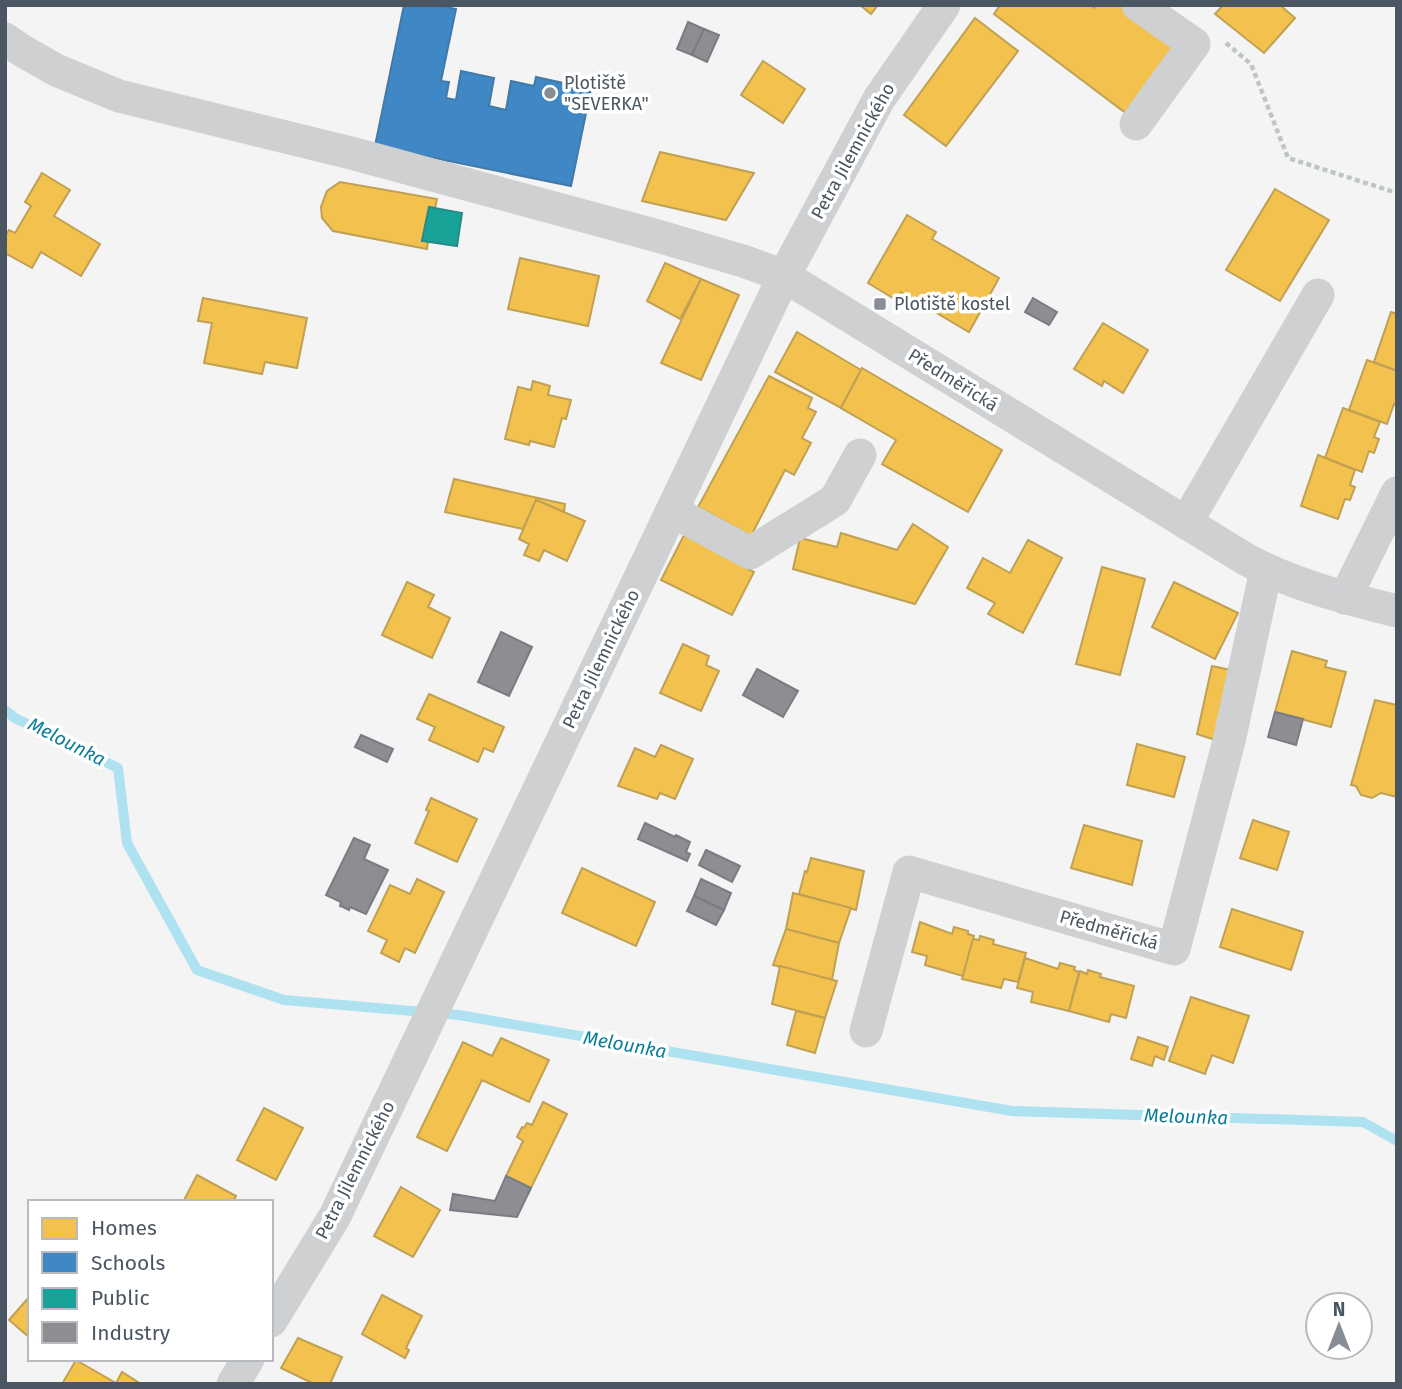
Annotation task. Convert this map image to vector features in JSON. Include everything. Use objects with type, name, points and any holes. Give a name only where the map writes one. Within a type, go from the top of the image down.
[{"type":"street","name":"Petra Jilemnického","points":[[273,1318],[335,1216],[784,276],[879,99],[944,5]]},
{"type":"street","points":[[1136,124],[1194,44],[1138,5]]},
{"type":"street","name":"Předměřická","points":[[5,39],[56,70],[119,96],[351,153],[654,235],[784,276],[1266,570],[1345,598],[1397,611]]},
{"type":"street","points":[[1186,523],[1318,295]]},
{"type":"street","points":[[672,511],[750,553],[835,500],[860,455]]},
{"type":"street","points":[[1345,598],[1397,493]]},
{"type":"street","name":"Předměřická","points":[[866,1031],[909,872],[1174,949],[1229,741],[1266,570]]},
{"type":"street","points":[[233,1384],[247,1361]]},
{"type":"path","points":[[1220,39],[1251,64],[1288,158],[1397,193]]},
{"type":"building: Homes","points":[[860,5],[878,5],[871,14]]},
{"type":"building: Homes","points":[[1000,5],[1091,5],[1094,8],[1096,5],[1120,5],[1175,47],[1127,114],[994,14]]},
{"type":"building: Homes","points":[[1223,5],[1280,5],[1295,18],[1264,53],[1215,14]]},
{"type":"building: Homes","points":[[975,18],[1018,51],[946,146],[904,115]]},
{"type":"building: Homes","points":[[763,61],[805,89],[783,123],[741,95]]},
{"type":"building: Homes","points":[[660,152],[754,173],[726,220],[642,201]]},
{"type":"building: Homes","points":[[42,173],[70,190],[54,216],[100,244],[81,276],[41,252],[32,268],[5,253],[5,236],[9,230],[15,233],[31,206],[25,202]]},
{"type":"building: Homes","points":[[340,182],[437,199],[435,208],[429,207],[422,241],[428,241],[427,249],[333,231],[322,218],[321,207],[327,191]]},
{"type":"building: Homes","points":[[1275,189],[1329,220],[1280,301],[1226,270]]},
{"type":"building: Homes","points":[[907,215],[936,232],[932,239],[999,278],[969,332],[901,292],[896,300],[868,283]]},
{"type":"building: Homes","points":[[520,258],[599,276],[588,326],[508,309]]},
{"type":"building: Homes","points":[[665,263],[701,279],[680,319],[647,301]]},
{"type":"building: Homes","points":[[701,279],[739,295],[701,380],[661,363]]},
{"type":"building: Homes","points":[[203,298],[307,318],[297,368],[265,362],[262,374],[204,363],[212,323],[198,321]]},
{"type":"building: Homes","points":[[1391,312],[1397,314],[1397,371],[1374,362]]},
{"type":"building: Homes","points":[[1103,323],[1148,350],[1123,393],[1104,381],[1102,386],[1074,369]]},
{"type":"building: Homes","points":[[797,332],[861,370],[841,408],[775,372]]},
{"type":"building: Homes","points":[[1367,360],[1397,371],[1397,405],[1394,404],[1387,424],[1349,410]]},
{"type":"building: Homes","points":[[862,368],[1002,450],[968,512],[882,464],[896,440],[841,408]]},
{"type":"building: Homes","points":[[769,376],[812,398],[808,408],[816,412],[802,438],[811,443],[794,475],[785,470],[751,536],[698,507]]},
{"type":"building: Homes","points":[[533,381],[550,386],[548,395],[571,400],[566,419],[562,418],[554,447],[505,439],[518,387],[531,390]]},
{"type":"building: Homes","points":[[1343,408],[1380,422],[1374,437],[1379,439],[1374,453],[1369,451],[1362,472],[1325,458]]},
{"type":"building: Homes","points":[[1318,455],[1355,470],[1350,485],[1355,487],[1350,500],[1345,499],[1338,519],[1301,506]]},
{"type":"building: Homes","points":[[454,479],[565,504],[564,512],[536,500],[523,529],[445,512]]},
{"type":"building: Homes","points":[[536,500],[585,521],[567,561],[544,550],[539,561],[524,555],[529,544],[519,539]]},
{"type":"building: Homes","points":[[913,524],[948,547],[915,604],[793,569],[800,538],[837,547],[841,533],[897,550]]},
{"type":"building: Homes","points":[[684,535],[754,572],[732,615],[661,580]]},
{"type":"building: Homes","points":[[1028,540],[1062,558],[1023,633],[988,614],[995,603],[967,588],[983,558],[1010,573]]},
{"type":"building: Homes","points":[[1102,567],[1145,579],[1120,675],[1076,664]]},
{"type":"building: Homes","points":[[407,582],[434,595],[428,607],[450,618],[432,658],[382,635]]},
{"type":"building: Homes","points":[[1174,582],[1238,613],[1215,659],[1152,627]]},
{"type":"building: Homes","points":[[683,644],[709,656],[706,665],[719,671],[701,711],[660,693]]},
{"type":"building: Homes","points":[[1292,651],[1327,661],[1325,667],[1346,672],[1331,727],[1275,712]]},
{"type":"building: Homes","points":[[1212,666],[1231,670],[1215,740],[1197,734]]},
{"type":"building: Homes","points":[[429,694],[504,727],[493,752],[484,748],[478,762],[429,740],[435,727],[417,719]]},
{"type":"building: Homes","points":[[1375,700],[1397,705],[1397,797],[1381,793],[1372,798],[1361,795],[1356,786],[1351,785]]},
{"type":"building: Homes","points":[[1137,744],[1185,757],[1174,797],[1127,785]]},
{"type":"building: Homes","points":[[661,745],[693,759],[675,799],[660,793],[657,799],[618,786],[635,748],[655,757]]},
{"type":"building: Homes","points":[[431,798],[477,819],[457,862],[415,843],[429,811],[426,810]]},
{"type":"building: Homes","points":[[1253,820],[1289,832],[1277,870],[1240,858]]},
{"type":"building: Homes","points":[[1084,825],[1142,841],[1132,885],[1071,868]]},
{"type":"building: Homes","points":[[811,858],[864,871],[856,910],[799,894]]},
{"type":"building: Homes","points":[[582,868],[655,902],[636,946],[562,913]]},
{"type":"building: Homes","points":[[417,879],[444,892],[415,953],[405,948],[399,962],[381,953],[387,940],[368,931],[390,885],[410,894]]},
{"type":"building: Homes","points":[[793,893],[851,908],[839,943],[786,929]]},
{"type":"building: Homes","points":[[1232,909],[1303,932],[1291,970],[1220,947]]},
{"type":"building: Homes","points":[[920,922],[952,934],[954,927],[974,936],[963,976],[925,965],[927,956],[912,952]]},
{"type":"building: Homes","points":[[786,929],[839,943],[832,980],[773,965]]},
{"type":"building: Homes","points":[[980,936],[994,940],[993,944],[1026,953],[1018,982],[1004,979],[1001,988],[962,979],[973,939],[979,940]]},
{"type":"building: Homes","points":[[1025,958],[1058,969],[1060,963],[1075,967],[1074,970],[1079,972],[1069,1011],[1031,1002],[1033,992],[1017,988]]},
{"type":"building: Homes","points":[[780,966],[837,981],[825,1018],[772,1004]]},
{"type":"building: Homes","points":[[1088,970],[1101,974],[1100,977],[1134,986],[1126,1018],[1111,1014],[1109,1022],[1069,1011],[1080,971],[1087,974]]},
{"type":"building: Homes","points":[[1191,997],[1249,1016],[1233,1063],[1212,1055],[1205,1074],[1169,1061]]},
{"type":"building: Homes","points":[[796,1011],[825,1018],[815,1053],[787,1045]]},
{"type":"building: Homes","points":[[1138,1037],[1168,1047],[1164,1060],[1155,1056],[1152,1066],[1131,1059]]},
{"type":"building: Homes","points":[[501,1038],[549,1060],[529,1102],[482,1080],[447,1151],[417,1137],[463,1042],[492,1056]]},
{"type":"building: Homes","points":[[543,1102],[567,1114],[531,1188],[506,1176],[523,1141],[517,1137],[522,1127],[527,1123],[532,1125]]},
{"type":"building: Homes","points":[[264,1108],[303,1128],[276,1180],[237,1160]]},
{"type":"building: Homes","points":[[197,1175],[236,1196],[234,1200],[184,1200]]},
{"type":"building: Homes","points":[[401,1187],[440,1210],[413,1257],[374,1236]]},
{"type":"building: Homes","points":[[382,1295],[422,1316],[406,1348],[409,1350],[405,1358],[362,1334]]},
{"type":"building: Homes","points":[[28,1298],[28,1336],[9,1320]]},
{"type":"building: Homes","points":[[298,1338],[342,1357],[330,1384],[314,1384],[281,1368]]},
{"type":"building: Homes","points":[[78,1361],[116,1383],[122,1372],[141,1384],[62,1384]]},
{"type":"building: Schools","name":"Plotiště \"SEVERKA\"","points":[[404,5],[436,5],[456,9],[441,81],[449,82],[446,98],[456,100],[461,71],[494,78],[489,106],[506,110],[511,81],[534,86],[536,77],[591,89],[571,186],[375,146]]},
{"type":"building: Public","points":[[429,207],[462,213],[457,246],[422,241]]},
{"type":"building: Industry","points":[[688,22],[704,29],[692,55],[677,49]]},
{"type":"building: Industry","points":[[704,29],[719,35],[707,62],[692,55]]},
{"type":"building: Industry","points":[[1033,298],[1057,312],[1049,325],[1025,312]]},
{"type":"building: Industry","points":[[501,632],[532,647],[509,696],[478,682]]},
{"type":"building: Industry","points":[[757,669],[798,691],[783,717],[743,695]]},
{"type":"building: Industry","points":[[1275,712],[1303,719],[1296,745],[1268,737]]},
{"type":"building: Industry","points":[[361,735],[393,749],[387,762],[355,747]]},
{"type":"building: Industry","points":[[645,823],[690,842],[686,852],[690,854],[687,861],[638,839]]},
{"type":"building: Industry","points":[[354,838],[370,845],[364,859],[388,870],[366,914],[340,906],[341,902],[326,895]]},
{"type":"building: Industry","points":[[706,850],[740,866],[732,882],[699,865]]},
{"type":"building: Industry","points":[[701,879],[731,893],[724,910],[694,896]]},
{"type":"building: Industry","points":[[694,896],[724,910],[716,925],[687,911]]},
{"type":"building: Industry","points":[[506,1176],[531,1188],[517,1217],[450,1210],[453,1194],[495,1201]]},
{"type":"waterway","name":"Melounka","points":[[5,710],[15,718],[118,768],[127,843],[197,970],[284,1000],[459,1015],[1012,1111],[1363,1122],[1397,1141]]},
{"type":"place","name":"Plotiště \"SEVERKA\"","points":[[550,93]]},
{"type":"place","name":"Plotiště kostel","points":[[880,304]]}]
